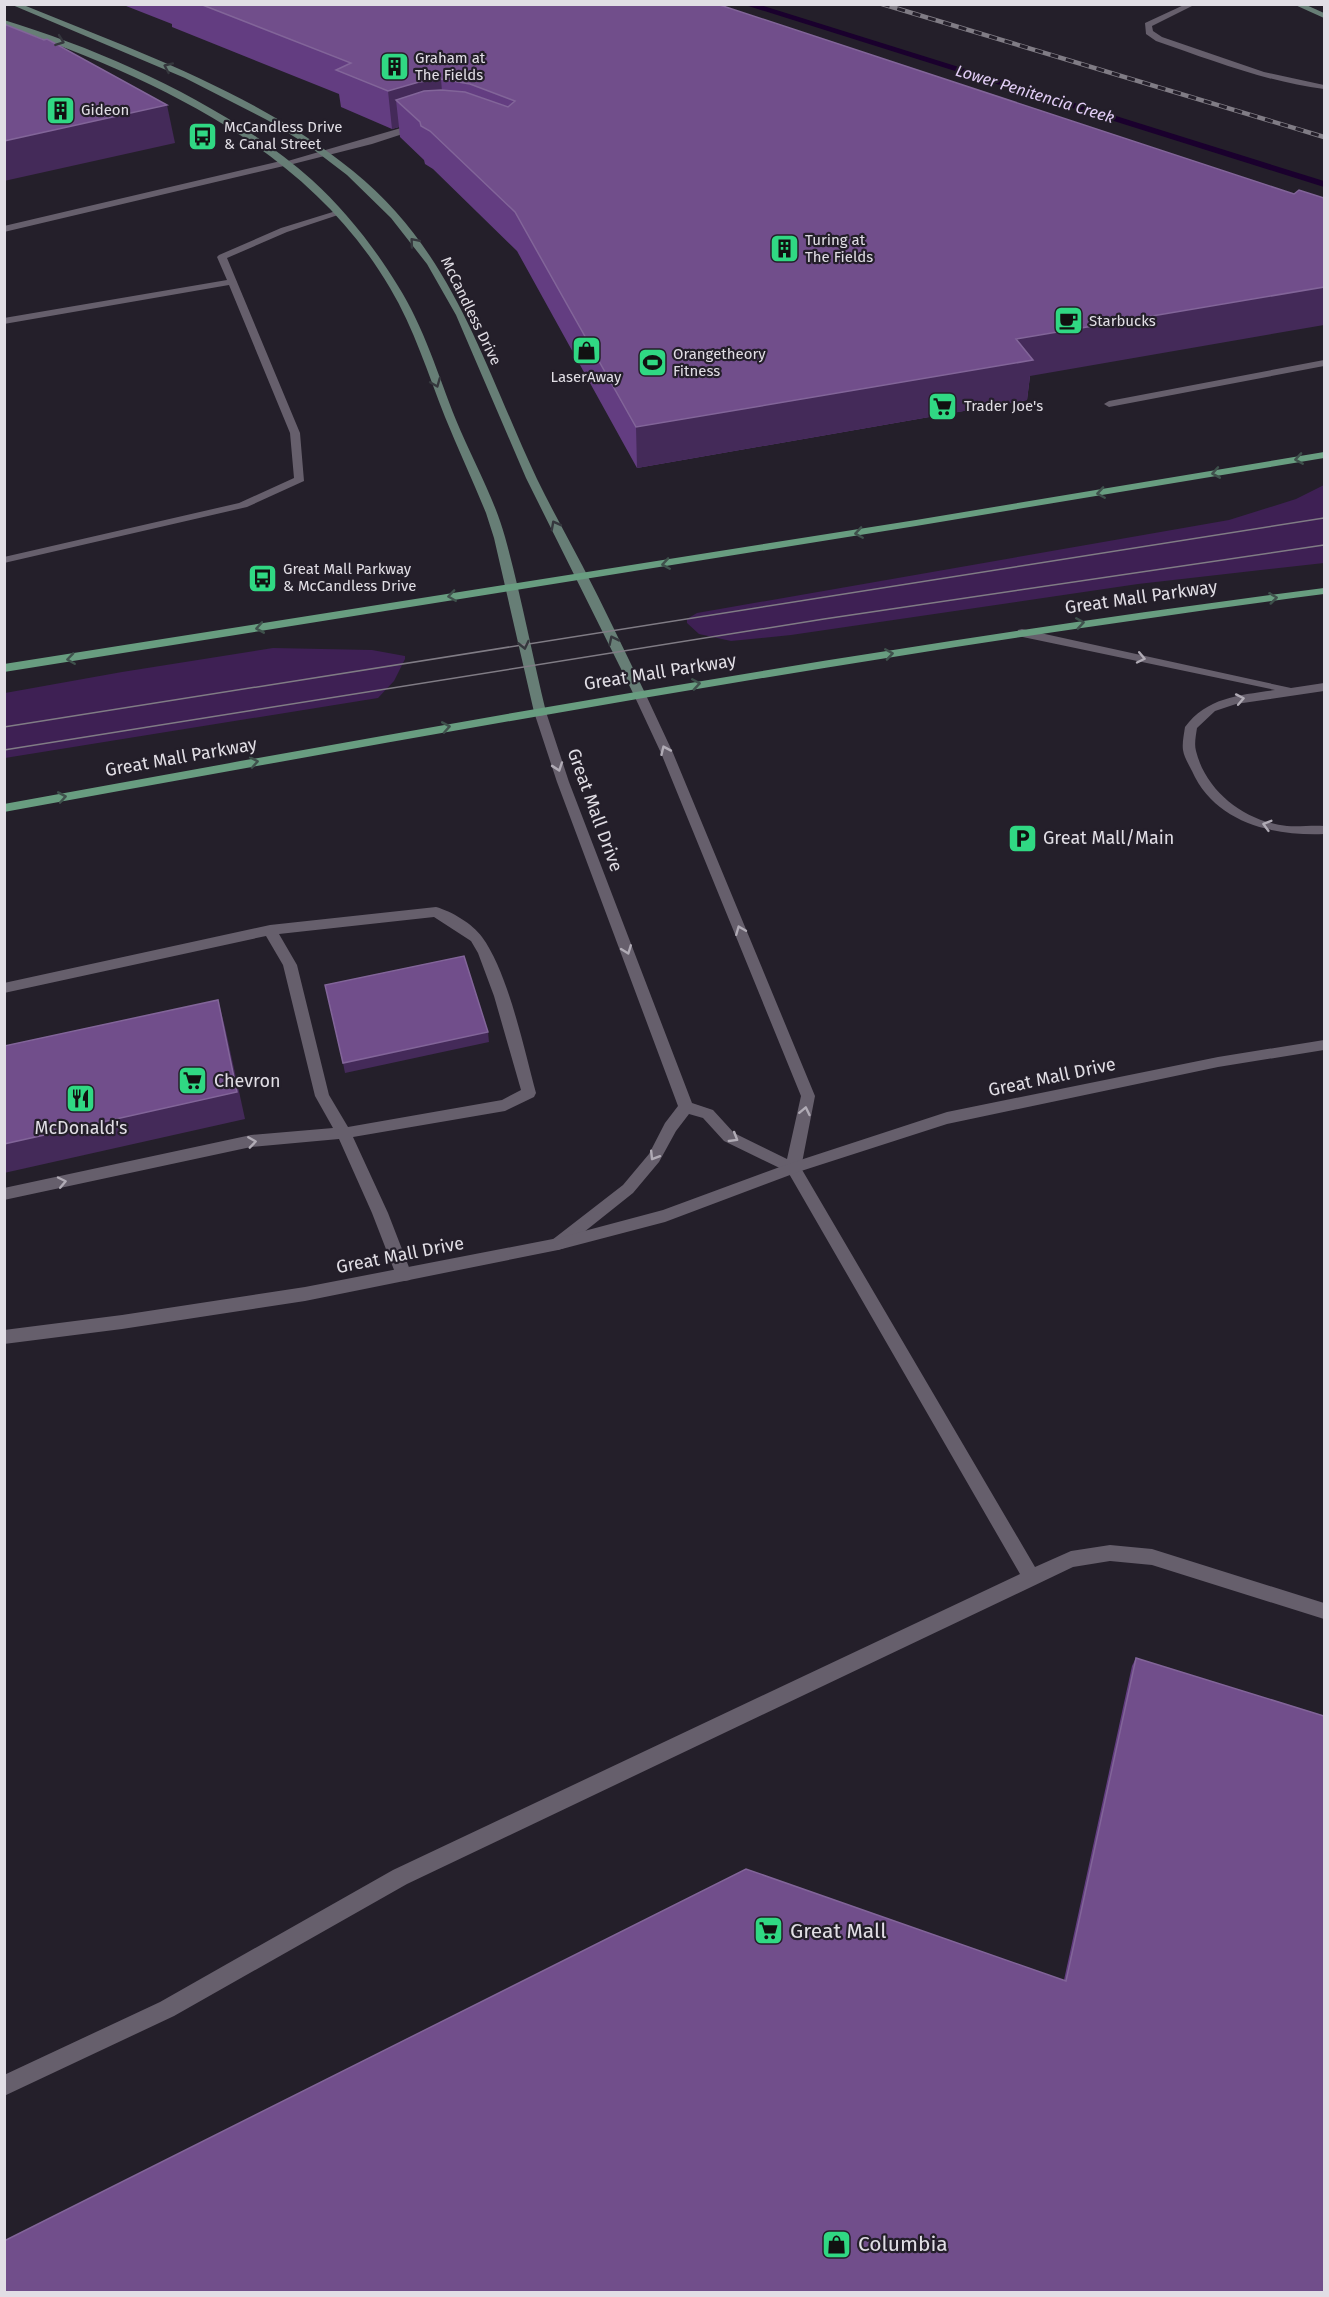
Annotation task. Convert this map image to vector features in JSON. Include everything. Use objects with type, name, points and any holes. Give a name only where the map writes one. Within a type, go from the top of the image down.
[{"type":"main road","name":"McCandless Drive","points":[[13,4],[153,60],[221,91],[323,153],[351,174],[376,200],[432,263],[459,315],[531,478],[583,577],[639,693]]},
{"type":"main road","points":[[1296,4],[1324,16]]},
{"type":"main road","points":[[4,22],[66,43],[178,95],[218,117],[285,163],[339,213],[394,287],[415,329],[499,536],[540,712]]},
{"type":"main road","points":[[4,668],[583,577],[1324,455]]},
{"type":"main road","name":"Great Mall Parkway","points":[[4,808],[639,693],[1133,615],[1324,591]]},
{"type":"street","points":[[1193,4],[1148,25],[1149,32],[1159,39],[1237,66],[1289,82],[1324,87]]},
{"type":"street","points":[[4,229],[285,163],[369,142],[426,124]]},
{"type":"street","points":[[4,560],[243,505],[300,478],[295,434],[222,257],[284,230],[339,213]]},
{"type":"street","points":[[4,321],[231,282]]},
{"type":"street","points":[[1109,404],[1324,363]]},
{"type":"street","points":[[1022,633],[1296,691]]},
{"type":"street","points":[[1324,687],[1234,700],[1211,708],[1191,727],[1189,750],[1201,777],[1217,800],[1247,819],[1286,830],[1324,830]]},
{"type":"street","points":[[639,693],[667,753],[808,1096],[793,1168]]},
{"type":"street","name":"Great Mall Drive","points":[[540,712],[563,782],[686,1107]]},
{"type":"street","points":[[4,988],[270,930],[436,912],[476,938],[485,953],[501,996],[529,1093],[505,1105],[344,1133],[251,1141],[4,1194]]},
{"type":"street","points":[[270,930],[290,965],[322,1096],[344,1133],[380,1213],[404,1275]]},
{"type":"street","name":"Great Mall Drive","points":[[4,1337],[216,1308],[404,1275],[558,1244],[664,1216],[793,1168],[947,1118],[1218,1062],[1324,1045]]},
{"type":"street","points":[[558,1244],[628,1189],[654,1158],[670,1127],[686,1107],[708,1114],[729,1137],[793,1168],[1030,1577]]},
{"type":"street","points":[[4,2086],[167,2009],[400,1877],[1071,1559],[1110,1553],[1152,1557],[1324,1611]]},
{"type":"shaded area","points":[[1324,485],[1324,563],[1138,584],[791,635],[731,641],[699,634],[687,623],[687,619],[697,613],[1229,520],[1296,499]]},
{"type":"shaded area","points":[[273,648],[372,650],[405,656],[405,659],[394,681],[378,698],[5,758],[5,693]]},
{"type":"building","name":"Turing at The Fields","points":[[200,4],[717,4],[1294,194],[1299,190],[1324,198],[1324,287],[1016,339],[1033,360],[636,427],[515,212],[396,100],[424,91],[441,90],[465,92],[508,107],[515,101],[470,84],[441,79],[419,82],[388,91],[336,70],[351,63]]},
{"type":"building","points":[[4,24],[44,40],[47,39],[167,105],[4,141]]},
{"type":"building","points":[[464,956],[488,1032],[343,1063],[325,985]]},
{"type":"building","points":[[218,1000],[237,1092],[4,1144],[4,1046]]},
{"type":"building","name":"Great Mall","points":[[1136,1658],[1324,1716],[1324,2292],[4,2292],[4,2241],[746,1869],[1066,1981]]},
{"type":"waterway","name":"Lower Penitencia Creek","points":[[746,4],[1324,184]]},
{"type":"tram line","points":[[4,727],[1324,518]]},
{"type":"tram line","points":[[4,750],[824,619],[1324,545]]},
{"type":"railway","points":[[882,4],[1324,137]]},
{"type":"place","name":"Graham at The Fields","points":[[394,67]]},
{"type":"place","name":"Gideon","points":[[60,110]]},
{"type":"place","name":"McCandless Drive & Canal Street","points":[[203,136]]},
{"type":"place","name":"Turing at The Fields","points":[[784,249]]},
{"type":"place","name":"Starbucks","points":[[1068,321]]},
{"type":"place","name":"LaserAway","points":[[586,350]]},
{"type":"place","name":"Orangetheory Fitness","points":[[652,363]]},
{"type":"place","name":"Trader Joe's","points":[[943,406]]},
{"type":"place","name":"Great Mall Parkway & McCandless Drive","points":[[262,578]]},
{"type":"place","name":"Great Mall/Main","points":[[1022,838]]},
{"type":"place","name":"Chevron","points":[[193,1081]]},
{"type":"place","name":"McDonald's","points":[[81,1099]]},
{"type":"place","name":"Great Mall","points":[[769,1931]]},
{"type":"place","name":"Columbia","points":[[837,2244]]}]
